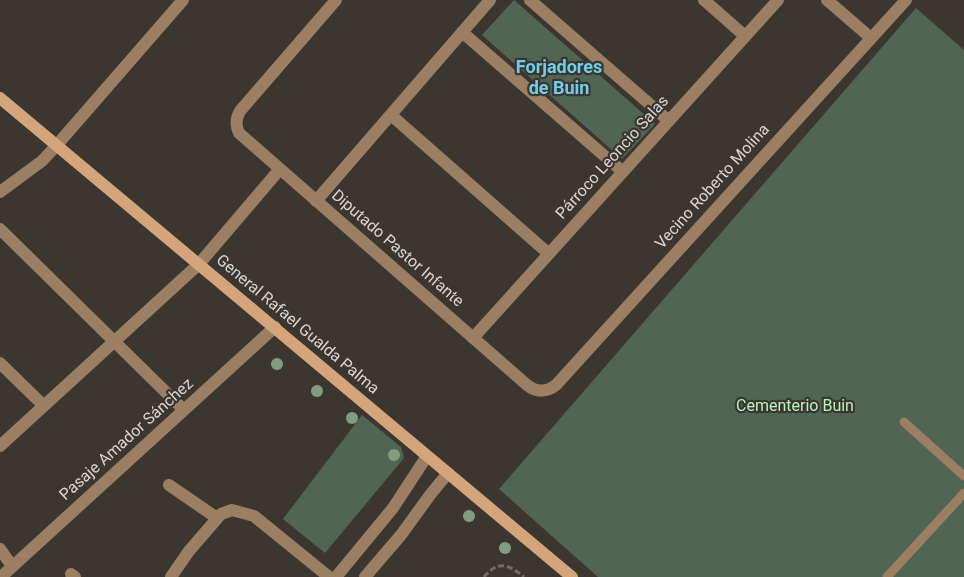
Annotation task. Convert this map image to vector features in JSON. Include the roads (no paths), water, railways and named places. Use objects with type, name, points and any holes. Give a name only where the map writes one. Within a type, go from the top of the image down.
[{"type":"main road","name":"General Rafael Gualda Palma","points":[[0,99],[572,577]]},
{"type":"street","points":[[0,192],[42,161],[183,0]]},
{"type":"street","name":"Diputado Pastor Infante","points":[[336,0],[240,111],[236,119],[237,129],[242,136],[531,388],[542,391]]},
{"type":"street","points":[[316,201],[490,0]]},
{"type":"street","points":[[530,0],[669,121]]},
{"type":"street","points":[[704,0],[746,36]]},
{"type":"street","name":"Párroco Leoncio Salas","points":[[473,338],[778,0]]},
{"type":"street","points":[[828,0],[871,38]]},
{"type":"street","name":"Vecino Roberto Molina","points":[[542,391],[556,385],[906,0]]},
{"type":"street","points":[[462,32],[623,172]]},
{"type":"street","points":[[391,115],[549,254]]},
{"type":"street","points":[[0,446],[199,264],[280,169]]},
{"type":"street","points":[[0,229],[184,410]]},
{"type":"street","name":"Pasaje Amador Sánchez","points":[[1,577],[275,327]]},
{"type":"street","points":[[0,363],[44,406]]},
{"type":"street","points":[[336,577],[393,508],[427,456]]},
{"type":"street","points":[[365,577],[401,535],[447,473]]},
{"type":"street","points":[[169,485],[217,518]]},
{"type":"street","points":[[171,577],[217,518],[232,510],[254,516],[329,577]]},
{"type":"street","points":[[0,549],[12,566]]},
{"type":"lane","points":[[904,422],[964,477]]},
{"type":"lane","points":[[887,577],[964,492]]},
{"type":"district","name":"Forjadores de Buin","points":[[559,78]]},
{"type":"park label","name":"Cementerio Buin","points":[[795,407]]}]
